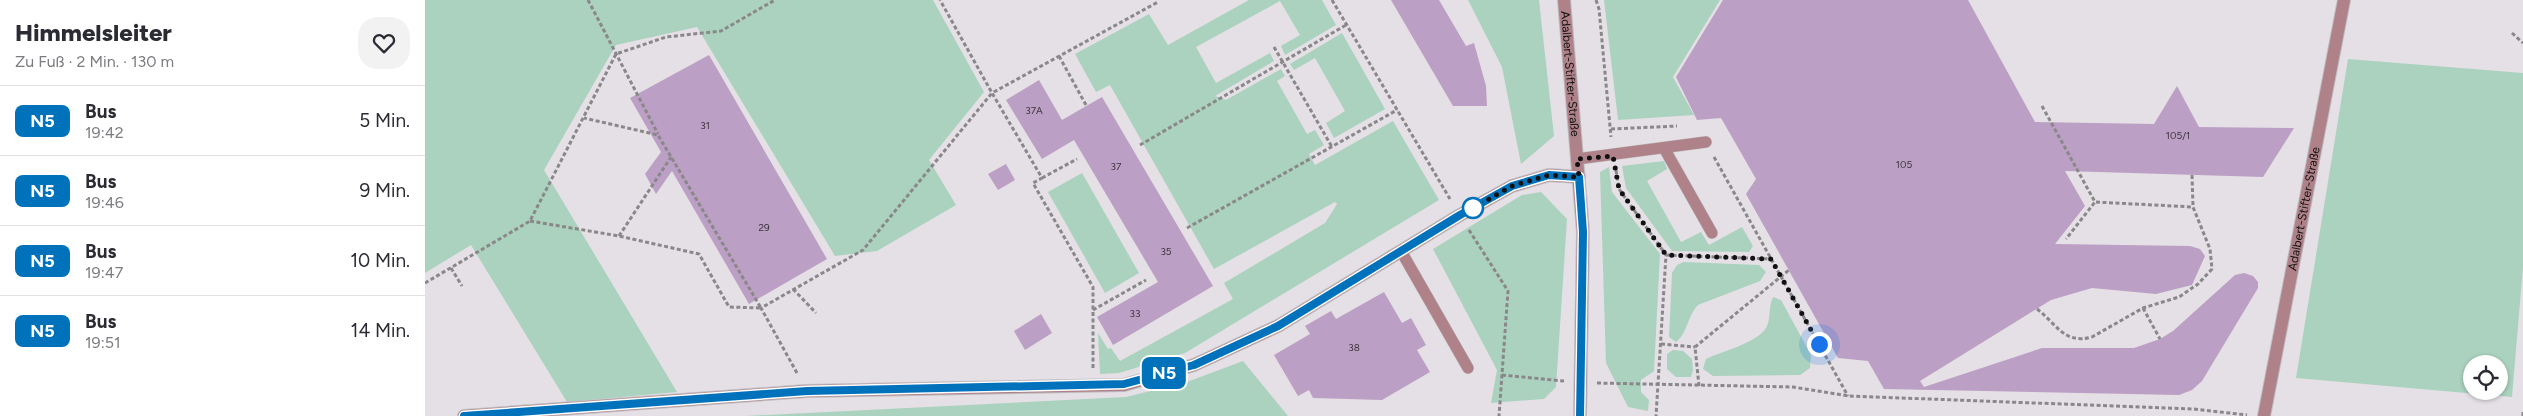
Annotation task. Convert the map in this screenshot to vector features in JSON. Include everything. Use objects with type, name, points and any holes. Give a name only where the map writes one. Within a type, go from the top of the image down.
[{"type":"street","name":"Adalbert-Stifter-Straße","points":[[1564,0],[1583,232],[1580,416]]},
{"type":"street","name":"Adalbert-Stifter-Straße","points":[[2263,416],[2344,0]]},
{"type":"street","points":[[464,416],[807,391],[1124,384],[1194,365],[1278,326],[1460,215],[1512,186],[1549,175],[1579,177]]},
{"type":"lane","points":[[1577,159],[1613,156],[1705,142]]},
{"type":"lane","points":[[1664,148],[1712,233]]},
{"type":"lane","points":[[1401,251],[1468,368]]},
{"type":"path","points":[[588,0],[658,135],[761,308],[807,391]]},
{"type":"path","points":[[425,283],[530,221],[616,54],[667,37],[721,31],[775,0]]},
{"type":"path","points":[[940,0],[1042,178]]},
{"type":"path","points":[[1332,0],[1460,215],[1508,291],[1499,416]]},
{"type":"path","points":[[1596,0],[1599,9],[1613,156],[1619,189],[1666,255],[1656,416]]},
{"type":"path","points":[[530,221],[619,236],[699,254],[729,307],[761,308],[863,250],[992,93],[1159,1]]},
{"type":"path","points":[[1140,145],[1347,24]]},
{"type":"path","points":[[2512,34],[2523,43]]},
{"type":"path","points":[[1274,47],[1332,147]]},
{"type":"path","points":[[1059,56],[1086,105]]},
{"type":"path","points":[[2042,106],[2095,202]]},
{"type":"path","points":[[1187,228],[1397,110]]},
{"type":"path","points":[[584,118],[658,135]]},
{"type":"path","points":[[1705,142],[1849,396]]},
{"type":"path","points":[[619,236],[671,157]]},
{"type":"path","points":[[1077,158],[1033,183],[1093,288],[1094,385]]},
{"type":"path","points":[[2037,309],[2049,318],[2065,336],[2083,340],[2092,337],[2143,308],[2179,297],[2199,284],[2212,269],[2210,249],[2193,206],[2193,175]]},
{"type":"path","points":[[2095,202],[2193,206]]},
{"type":"path","points":[[2066,239],[2095,202]]},
{"type":"path","points":[[1666,255],[1771,259]]},
{"type":"path","points":[[451,268],[462,286]]},
{"type":"path","points":[[1661,344],[1695,347],[1780,275],[1789,270]]},
{"type":"path","points":[[1093,310],[1146,280]]},
{"type":"path","points":[[793,289],[816,314]]},
{"type":"path","points":[[2143,308],[2160,339]]},
{"type":"path","points":[[1695,347],[1699,386]]},
{"type":"path","points":[[1659,386],[1793,387],[1849,396],[2194,409],[2250,415]]},
{"type":"green space","points":[[425,0],[933,0],[984,92],[929,160],[956,205],[877,251],[835,256],[697,27],[616,45],[544,170],[677,392],[567,402],[471,245],[425,273]]},
{"type":"green space","points":[[1249,0],[1322,0],[1336,25],[1285,55],[1281,46],[1300,35],[1280,1],[1196,47],[1216,83],[1270,53],[1274,61],[1215,96],[1226,100],[1281,69],[1285,76],[1277,81],[1307,134],[1315,130],[1324,145],[1309,154],[1315,165],[1393,121],[1439,200],[1185,353],[1119,373],[1100,374],[1098,333],[1108,349],[1111,348],[1120,361],[1233,299],[1224,283],[1325,223],[1337,204],[1335,202],[1214,269],[1110,85],[1096,92],[1075,54],[1149,14],[1168,45]]},
{"type":"green space","points":[[1468,0],[1539,0],[1554,136],[1521,164],[1502,67]]},
{"type":"green space","points":[[1604,0],[1720,0],[1673,77],[1694,115],[1618,120]]},
{"type":"green space","points":[[1342,33],[1385,109],[1334,138],[1326,123],[1345,111],[1315,58],[1294,70],[1290,64]]},
{"type":"green space","points":[[2348,59],[2523,73],[2523,267],[2512,397],[2508,397],[2508,355],[2463,355],[2463,393],[2296,378]]},
{"type":"green space","points":[[1664,161],[1667,169],[1647,181],[1681,242],[1701,232],[1709,245],[1742,227],[1753,246],[1749,252],[1672,251],[1626,188],[1622,166]]},
{"type":"green space","points":[[1609,167],[1612,192],[1660,254],[1654,371],[1641,380],[1641,392],[1649,400],[1648,411],[1628,407],[1606,363],[1600,172]]},
{"type":"green space","points":[[1082,173],[1139,273],[1105,293],[1048,192]]},
{"type":"green space","points":[[1541,192],[1567,219],[1556,387],[1544,399],[1491,403],[1497,370],[1433,249],[1522,195]]},
{"type":"green space","points":[[1684,262],[1759,265],[1766,272],[1760,281],[1698,305],[1694,309],[1683,334],[1676,342],[1669,337],[1672,273],[1677,265]]},
{"type":"green space","points":[[1773,297],[1781,300],[1811,355],[1810,368],[1800,375],[1713,376],[1703,369],[1706,359],[1755,338],[1766,328]]},
{"type":"green space","points":[[1673,350],[1683,351],[1692,359],[1693,370],[1691,377],[1676,377],[1667,369],[1667,354]]},
{"type":"green space","points":[[1243,361],[1288,416],[745,416],[1126,397],[1187,382]]},
{"type":"building","points":[[1391,0],[1439,0],[1466,46],[1474,43],[1486,86],[1487,106],[1453,106]]},
{"type":"building","points":[[1723,0],[1968,0],[2035,122],[2154,124],[2177,86],[2199,127],[2294,128],[2263,177],[2065,171],[2085,206],[2055,244],[2190,246],[2200,249],[2205,256],[2192,285],[2156,294],[2092,288],[2051,300],[1920,381],[1924,387],[2042,348],[2134,348],[2160,339],[2173,331],[2235,275],[2244,273],[2253,276],[2258,282],[2258,288],[2202,381],[2192,390],[2179,395],[1884,389],[1868,361],[1838,358],[1746,194],[1756,179],[1721,118],[1697,120],[1676,77]]},
{"type":"building","points":[[709,55],[827,259],[749,304],[672,171],[656,194],[645,174],[661,152],[630,98]]},
{"type":"building","points":[[1039,80],[1062,120],[1102,97],[1213,286],[1113,345],[1097,317],[1158,282],[1074,140],[1042,159],[1006,100]]},
{"type":"building","points":[[1006,164],[1015,180],[998,190],[988,174]]},
{"type":"building","points":[[1384,292],[1402,323],[1411,318],[1426,345],[1417,350],[1430,372],[1382,400],[1313,398],[1309,390],[1298,396],[1274,355],[1310,334],[1305,326],[1331,311],[1336,319]]},
{"type":"building","points":[[1041,314],[1052,333],[1025,350],[1014,331]]},
{"type":"bus line","name":"N5","points":[[464,416],[807,391],[1124,384],[1194,365],[1278,326],[1460,215],[1512,186],[1549,175],[1579,177],[1583,232],[1580,416]]},
{"type":"route","points":[[1473,208],[1512,186],[1549,175],[1579,177],[1577,159],[1613,156],[1619,189],[1666,255],[1771,259],[1819,344]]}]
